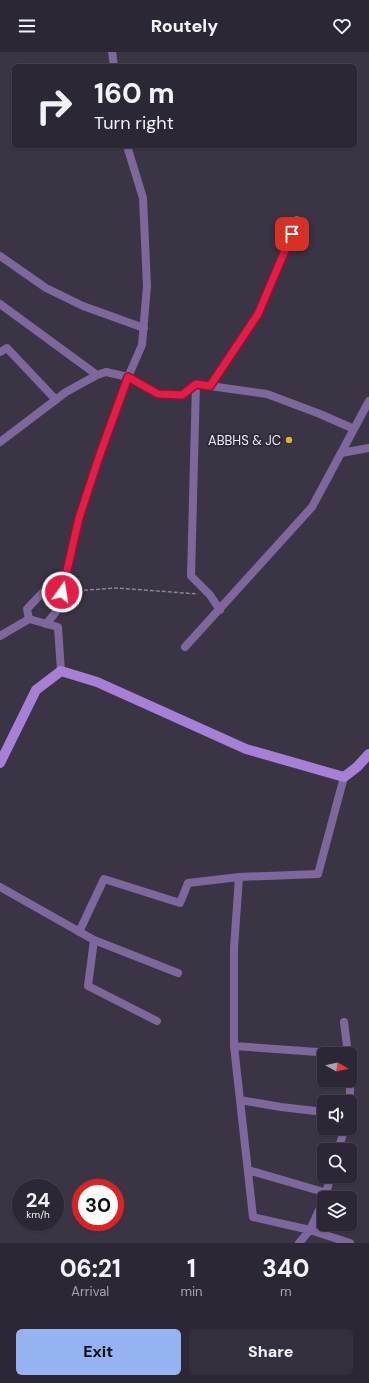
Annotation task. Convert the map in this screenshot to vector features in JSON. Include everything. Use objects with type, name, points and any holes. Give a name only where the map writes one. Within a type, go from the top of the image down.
[{"type":"main road","points":[[0,763],[36,690],[61,671],[97,682],[246,749],[344,777],[357,767],[369,754]]},
{"type":"street","points":[[112,52],[114,64]]},
{"type":"street","points":[[46,624],[56,612],[79,518],[128,377],[142,345],[147,286],[143,198],[128,148]]},
{"type":"street","points":[[210,386],[258,314],[297,220]]},
{"type":"street","points":[[0,256],[46,288],[84,306],[144,328]]},
{"type":"street","points":[[0,304],[97,375]]},
{"type":"street","points":[[0,352],[7,348],[56,400]]},
{"type":"street","points":[[0,442],[66,392],[97,375],[106,372],[128,377],[158,394],[182,395],[196,384],[267,394],[320,414],[354,429]]},
{"type":"street","points":[[196,384],[191,576],[210,595],[220,610]]},
{"type":"street","points":[[185,647],[312,507],[369,401]]},
{"type":"street","points":[[341,453],[369,448]]},
{"type":"street","points":[[29,619],[27,608],[42,593],[62,592]]},
{"type":"street","points":[[0,636],[29,619],[58,627],[61,671]]},
{"type":"street","points":[[79,932],[104,879],[180,903],[188,883],[239,877],[318,874],[344,777]]},
{"type":"street","points":[[239,877],[234,948],[234,1046],[253,1217],[310,1230],[350,1243]]},
{"type":"street","points":[[0,887],[94,940],[178,973]]},
{"type":"street","points":[[94,940],[88,986],[157,1021]]},
{"type":"street","points":[[344,1022],[346,1047]]},
{"type":"street","points":[[234,1046],[317,1052]]},
{"type":"street","points":[[240,1100],[317,1111]]},
{"type":"street","points":[[248,1170],[317,1193]]},
{"type":"street","points":[[299,1243],[310,1230],[317,1214]]},
{"type":"path","points":[[62,592],[117,588],[210,595]]},
{"type":"place","name":"ABBHS & JC","points":[[289,440]]},
{"type":"route","points":[[62,592],[79,518],[128,377],[158,394],[182,395],[196,384],[210,386],[258,314],[292,234]]}]
